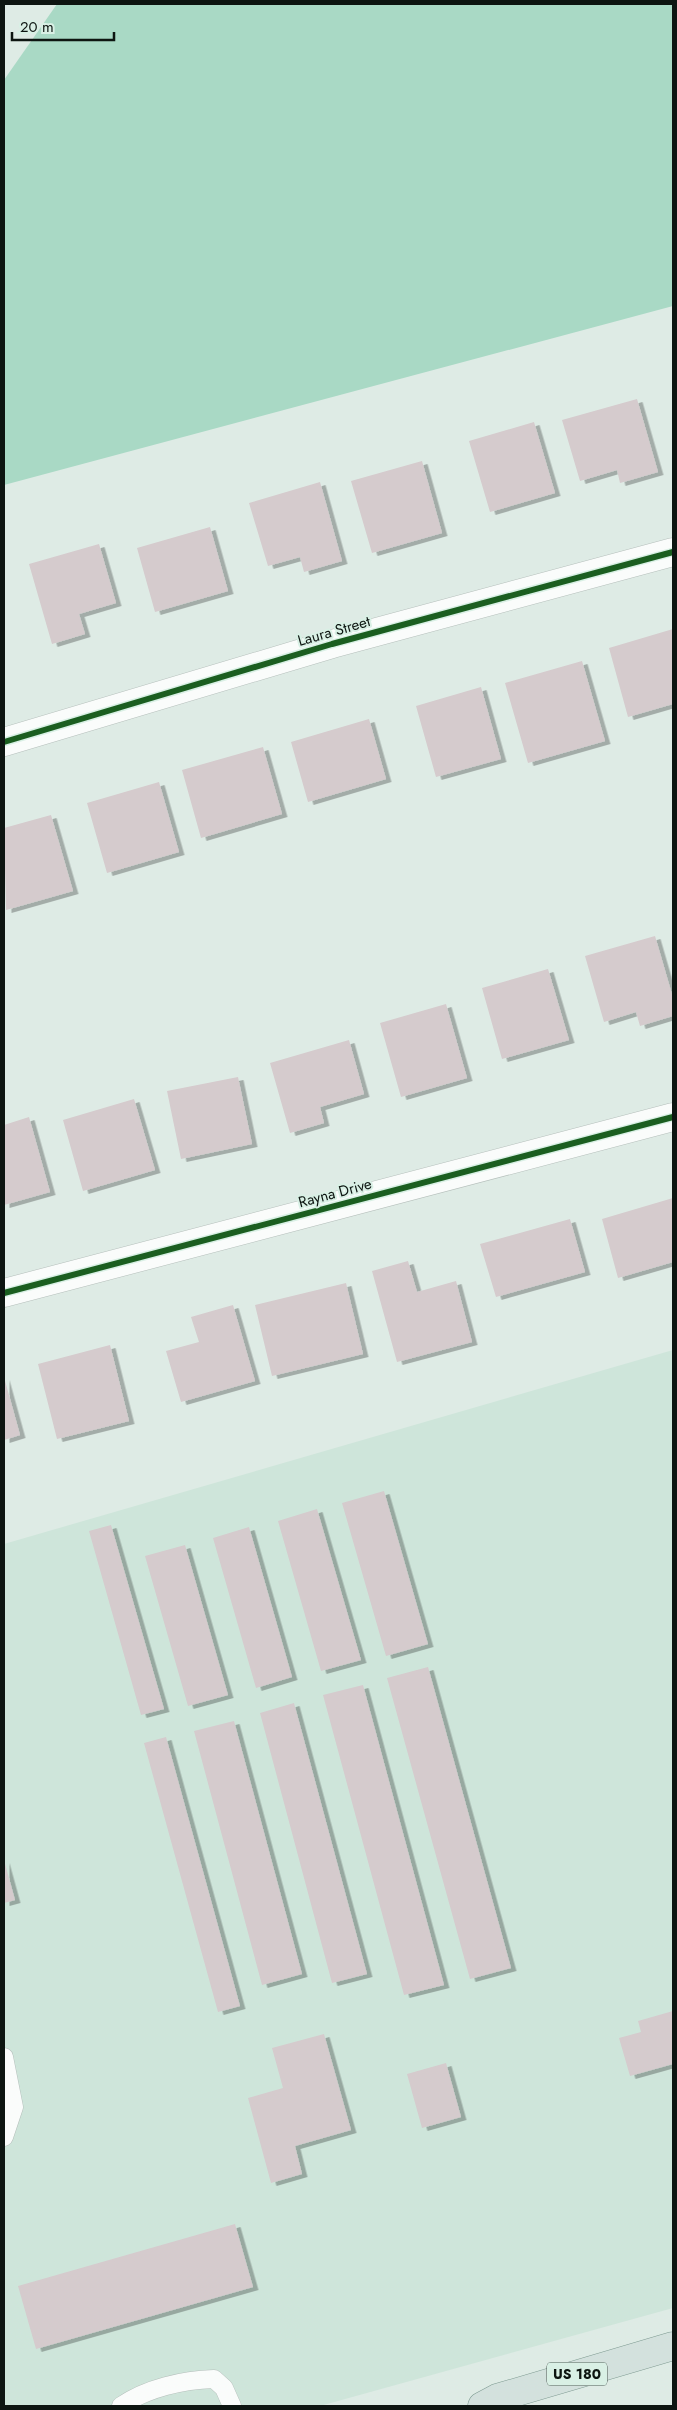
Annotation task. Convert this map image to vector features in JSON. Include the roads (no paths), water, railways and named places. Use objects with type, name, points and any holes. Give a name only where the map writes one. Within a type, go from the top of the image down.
[{"type":"main road","name":"US 180","points":[[482,2406],[497,2398],[673,2346]]},
{"type":"street","name":"Laura Street","points":[[4,742],[332,644],[673,552]]},
{"type":"street","name":"Rayna Drive","points":[[4,1293],[673,1117]]},
{"type":"lane","points":[[4,2057],[14,2107],[4,2137]]},
{"type":"lane","points":[[121,2406],[136,2396],[193,2380],[214,2379],[224,2388],[232,2406]]}]
